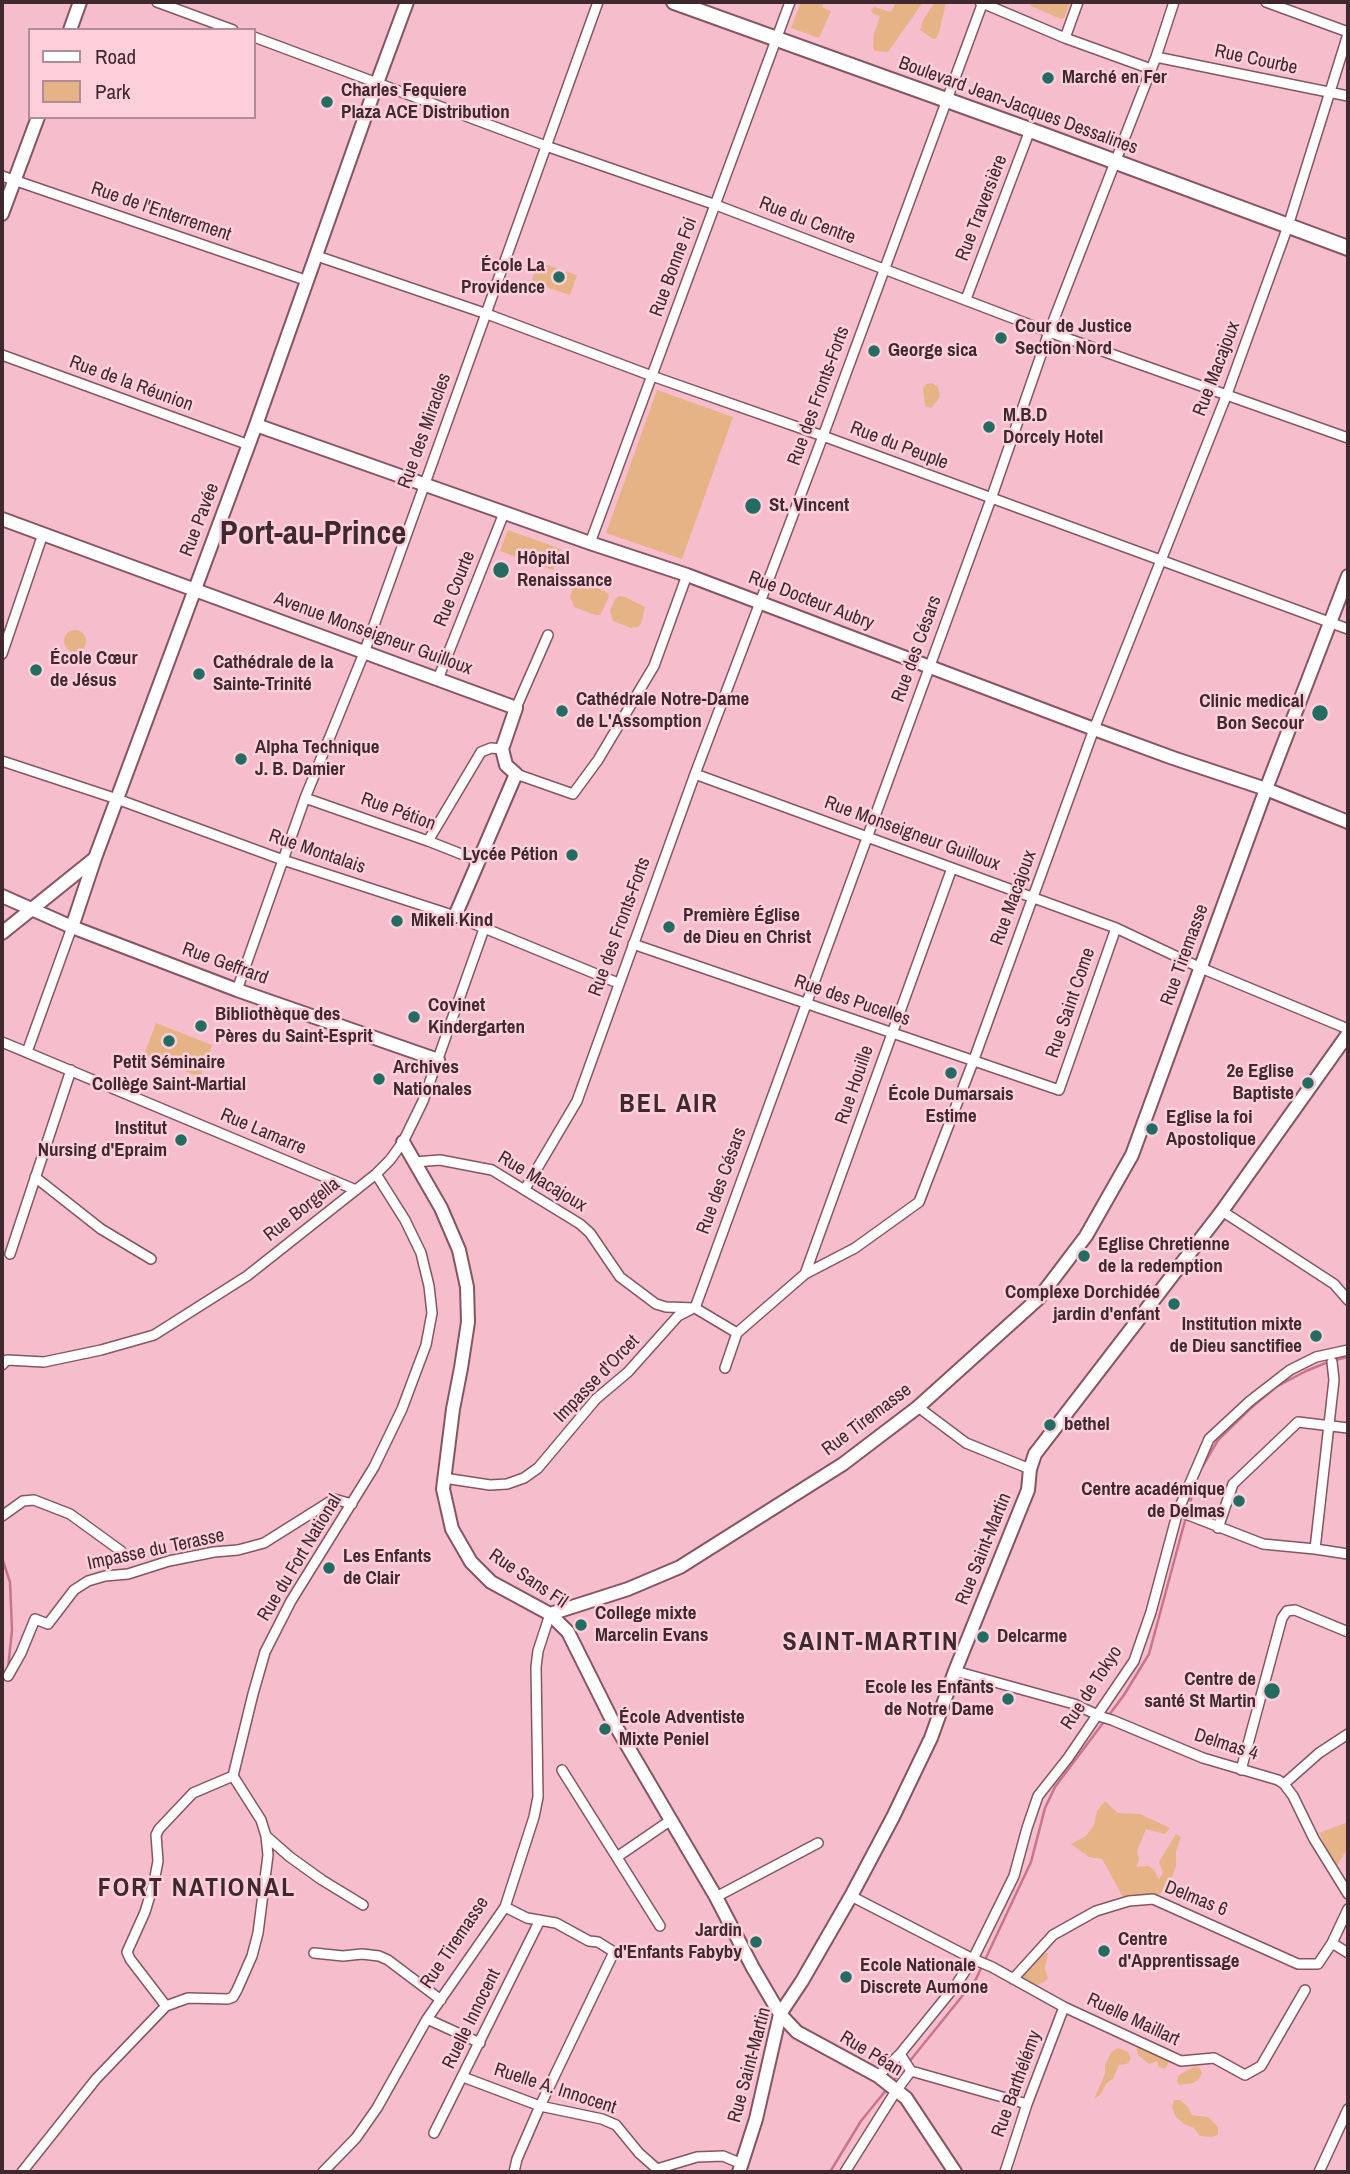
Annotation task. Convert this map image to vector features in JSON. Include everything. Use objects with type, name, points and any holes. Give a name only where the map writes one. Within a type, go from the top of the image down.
[{"type":"main road","name":"Boulevard Jean-Jacques Dessalines","points":[[674,2],[1348,248]]},
{"type":"street","points":[[71,28],[80,2]]},
{"type":"street","points":[[157,2],[228,28]]},
{"type":"street","name":"Rue Pavée","points":[[27,1052],[95,858],[249,445],[407,2]]},
{"type":"street","name":"Rue des Miracles","points":[[237,990],[305,798],[364,653],[597,2]]},
{"type":"street","name":"Rue Bonne Foi","points":[[590,543],[790,2]]},
{"type":"street","points":[[982,2],[1065,38],[1151,69]]},
{"type":"street","name":"Rue des Fronts-Forts","points":[[525,1189],[577,1101],[618,982],[982,2]]},
{"type":"street","points":[[1065,38],[1078,2]]},
{"type":"street","name":"Rue des Césars","points":[[695,1308],[991,499],[1049,332],[1156,57],[1174,2]]},
{"type":"street","points":[[1266,2],[1348,33]]},
{"type":"street","name":"Rue Macajoux","points":[[414,1162],[440,1160],[492,1170],[580,1224],[590,1233],[613,1269],[635,1290],[656,1304],[695,1308],[737,1333],[804,1274],[855,1248],[919,1202],[1094,729],[1227,394],[1288,226],[1348,33]]},
{"type":"street","name":"Rue du Centre","points":[[256,38],[546,146],[716,205],[1049,332],[1348,438]]},
{"type":"street","name":"Rue Courbe","points":[[1156,57],[1348,96]]},
{"type":"street","points":[[2,214],[8,178],[37,119]]},
{"type":"street","name":"Rue Traversière","points":[[966,299],[1030,130]]},
{"type":"street","name":"Rue de l'Enterrement","points":[[8,178],[308,281]]},
{"type":"street","name":"Rue du Peuple","points":[[317,256],[487,314],[1348,629]]},
{"type":"street","name":"Rue de la Réunion","points":[[2,355],[249,445]]},
{"type":"street","name":"Rue Docteur Aubry","points":[[256,425],[687,575],[1094,729],[1347,818]]},
{"type":"street","name":"Rue Courte","points":[[438,679],[504,513]]},
{"type":"street","name":"Avenue Monseigneur Guilloux","points":[[2,519],[516,708]]},
{"type":"street","points":[[2,654],[43,534]]},
{"type":"street","points":[[548,635],[516,708],[502,749],[506,765],[516,774],[573,794],[654,666],[687,575]]},
{"type":"street","name":"Rue Tiremasse","points":[[323,2172],[356,2138],[377,2108],[427,2019],[505,1907],[538,1797],[536,1667],[538,1651],[550,1614],[680,1567],[844,1464],[918,1407],[1040,1298],[1086,1236],[1132,1155],[1266,789],[1348,576]]},
{"type":"street","points":[[428,841],[481,752],[491,748],[502,749]]},
{"type":"street","name":"Rue Montalais","points":[[2,761],[117,799],[283,860],[455,916],[618,982]]},
{"type":"street","points":[[455,916],[516,774]]},
{"type":"street","name":"Rue Monseigneur Guilloux","points":[[695,774],[1116,928],[1201,968],[1348,1029]]},
{"type":"street","name":"Rue Pétion","points":[[305,798],[479,861]]},
{"type":"street","points":[[2,933],[95,858]]},
{"type":"street","name":"Rue Houille","points":[[804,1274],[952,868]]},
{"type":"street","name":"Rue Geffrard","points":[[2,896],[72,927],[237,990],[438,1060]]},
{"type":"street","name":"Rue Saint Come","points":[[1059,1090],[1116,928]]},
{"type":"street","name":"Rue Borgella","points":[[4,1359],[44,1362],[154,1335],[247,1276],[376,1174],[403,1142],[423,1101],[484,929]]},
{"type":"street","name":"Rue des Pucelles","points":[[633,944],[1059,1090]]},
{"type":"street","name":"Rue Saint-Martin","points":[[741,2168],[756,2119],[780,2014],[851,1896],[931,1738],[1028,1490],[1035,1454],[1222,1211],[1348,1034]]},
{"type":"street","name":"Rue Lamarre","points":[[2,1042],[356,1190]]},
{"type":"street","points":[[10,1254],[71,1070]]},
{"type":"street","name":"Rue Sans Fil","points":[[403,1142],[440,1208],[459,1250],[467,1287],[468,1322],[443,1489],[452,1529],[471,1562],[491,1582],[550,1614],[568,1632],[611,1718],[716,1897],[780,2014]]},
{"type":"street","name":"Rue du Fort National","points":[[233,1776],[265,1652],[291,1601],[374,1467],[406,1400],[426,1345],[432,1313],[421,1253],[405,1220],[376,1174]]},
{"type":"street","points":[[36,1177],[102,1229],[151,1259]]},
{"type":"street","points":[[1222,1211],[1334,1284],[1348,1300]]},
{"type":"street","name":"Impasse d'Orcet","points":[[444,1478],[490,1485],[507,1484],[524,1478],[538,1468],[596,1399],[628,1372],[678,1316],[695,1308]]},
{"type":"street","points":[[724,1368],[737,1333]]},
{"type":"street","name":"Rue de Tokyo","points":[[878,2076],[900,2054],[956,1985],[973,1959],[1014,1876],[1038,1796],[1099,1716],[1134,1661],[1178,1511],[1209,1439],[1290,1370],[1316,1357],[1348,1350]]},
{"type":"street","points":[[1315,1549],[1334,1380],[1332,1362]]},
{"type":"street","points":[[918,1407],[966,1443],[1030,1469]]},
{"type":"street","points":[[1218,1528],[1233,1484],[1297,1422],[1348,1428]]},
{"type":"street","name":"Impasse du Terasse","points":[[8,1676],[35,1619],[48,1624],[74,1590],[88,1581],[128,1574],[169,1561],[264,1543],[334,1499],[352,1504]]},
{"type":"street","points":[[2,1516],[23,1501],[34,1500],[70,1514],[121,1551]]},
{"type":"street","points":[[1178,1511],[1264,1545],[1348,1554]]},
{"type":"street","points":[[1241,1770],[1282,1618],[1287,1611],[1295,1610],[1348,1632]]},
{"type":"street","name":"Delmas 4","points":[[955,1671],[1074,1704],[1203,1758],[1271,1777],[1284,1784]]},
{"type":"street","points":[[1348,1734],[1319,1753],[1284,1784],[1348,1894]]},
{"type":"street","points":[[562,1770],[660,1926]]},
{"type":"street","points":[[22,2172],[96,2079],[166,2006],[188,1998],[229,1999],[237,1990],[252,1956],[258,1933],[268,1855],[261,1820],[233,1776],[192,1793],[156,1835],[158,1861],[154,1882],[145,1912],[127,1952],[166,2006]]},
{"type":"street","points":[[617,1857],[671,1820]]},
{"type":"street","points":[[266,1836],[322,1880],[363,1905]]},
{"type":"street","points":[[716,1897],[818,1843]]},
{"type":"street","points":[[851,1896],[973,1959]]},
{"type":"street","name":"Delmas 6","points":[[1013,1979],[1053,1935],[1096,1911],[1129,1901],[1153,1899],[1298,1964],[1318,1964],[1332,1943],[1348,1909]]},
{"type":"street","points":[[505,1907],[527,1918],[556,1923],[614,1952],[540,2106],[513,2172]]},
{"type":"street","name":"Ruelle Innocent","points":[[434,2133],[540,1920]]},
{"type":"street","points":[[1332,1943],[1348,1953]]},
{"type":"street","points":[[314,1952],[379,1956],[441,2000]]},
{"type":"street","name":"Ruelle Maillart","points":[[973,1959],[1064,2007],[1181,2061],[1214,2059],[1245,2075],[1261,2066],[1305,1990]]},
{"type":"street","name":"Rue Barthélémy","points":[[1004,2172],[1064,2007]]},
{"type":"street","name":"Rue Péan","points":[[780,2014],[796,2032],[878,2076],[906,2098],[955,2172]]},
{"type":"street","points":[[427,2019],[480,2043]]},
{"type":"street","points":[[900,2054],[911,2071],[1027,2104]]},
{"type":"street","points":[[845,2172],[911,2071]]},
{"type":"street","name":"Ruelle A. Innocent","points":[[463,2077],[540,2106],[602,2119],[616,2125],[639,2153],[657,2169],[697,2157],[723,2156],[741,2168]]},
{"type":"street","points":[[1320,2172],[1343,2130],[1348,2109]]},
{"type":"green space","points":[[801,2],[824,2],[822,7],[831,11],[819,38],[791,28]]},
{"type":"green space","points":[[896,2],[923,2],[888,52],[875,51],[874,34],[880,16],[873,14],[871,10],[874,7],[891,12]]},
{"type":"green space","points":[[935,2],[946,2],[940,29],[936,39],[933,39],[920,30]]},
{"type":"green space","points":[[1028,2],[1070,2],[1064,18],[1061,19],[1031,6]]},
{"type":"green space","points":[[538,262],[577,275],[570,295],[531,282]]},
{"type":"green space","points":[[932,383],[938,387],[940,397],[931,408],[925,406],[923,388]]},
{"type":"green space","points":[[657,390],[733,417],[682,559],[606,533]]},
{"type":"green space","points":[[508,530],[561,549],[553,570],[500,551]]},
{"type":"green space","points":[[584,582],[608,593],[609,597],[600,615],[574,607],[570,597],[574,586]]},
{"type":"green space","points":[[619,596],[645,607],[638,627],[631,628],[613,621],[610,611]]},
{"type":"green space","points":[[75,630],[83,633],[86,641],[83,649],[75,652],[67,649],[64,641],[67,633]]},
{"type":"green space","points":[[156,1023],[212,1045],[200,1077],[144,1055]]},
{"type":"green space","points":[[1105,1801],[1118,1813],[1140,1814],[1170,1828],[1165,1834],[1146,1829],[1137,1851],[1137,1867],[1148,1866],[1159,1879],[1163,1873],[1159,1862],[1176,1834],[1181,1837],[1171,1879],[1153,1899],[1146,1894],[1141,1900],[1133,1894],[1123,1897],[1102,1859],[1089,1857],[1071,1844],[1086,1836],[1094,1825],[1097,1811]]},
{"type":"green space","points":[[1348,1822],[1348,1848],[1336,1867],[1319,1833]]},
{"type":"green space","points":[[1048,1953],[1045,1969],[1048,1978],[1044,1982],[1037,1985],[1019,1976],[1040,1954]]},
{"type":"green space","points":[[1136,2045],[1151,2046],[1156,2054],[1169,2062],[1165,2069],[1159,2067],[1157,2061],[1149,2064],[1138,2055]]},
{"type":"green space","points":[[1118,2048],[1128,2052],[1131,2059],[1127,2064],[1119,2065],[1113,2079],[1094,2099],[1105,2074],[1105,2065],[1112,2051]]},
{"type":"green space","points":[[1195,2066],[1200,2068],[1202,2073],[1199,2079],[1193,2083],[1179,2085],[1179,2075]]},
{"type":"green space","points":[[1174,2100],[1180,2100],[1192,2115],[1208,2117],[1218,2127],[1218,2135],[1200,2136],[1194,2128],[1184,2124],[1176,2117],[1172,2108]]},
{"type":"waterway","points":[[1335,1360],[1348,1357]]},
{"type":"waterway","points":[[1188,1511],[1197,1476],[1218,1440],[1276,1387],[1328,1362]]},
{"type":"waterway","points":[[909,2062],[976,1979],[1031,1862],[1045,1808],[1055,1787],[1124,1695],[1149,1654],[1186,1517]]},
{"type":"waterway","points":[[2,1558],[10,1582],[12,1630],[8,1669]]},
{"type":"waterway","points":[[892,2083],[905,2067]]},
{"type":"waterway","points":[[830,2172],[861,2121],[887,2089]]},
{"type":"place","name":"Marché en Fer","points":[[1048,78]]},
{"type":"place","name":"Charles Fequiere Plaza ACE Distribution","points":[[327,102]]},
{"type":"place","name":"École La Providence","points":[[559,277]]},
{"type":"place","name":"Cour de Justice Section Nord","points":[[1001,338]]},
{"type":"place","name":"George sica","points":[[874,351]]},
{"type":"place","name":"M.B.D Dorcely Hotel","points":[[989,427]]},
{"type":"place","name":"St. Vincent","points":[[753,506]]},
{"type":"place","name":"Hôpital Renaissance","points":[[501,570]]},
{"type":"place","name":"École Cœur de Jésus","points":[[36,670]]},
{"type":"place","name":"Cathédrale de la Sainte-Trinité","points":[[199,674]]},
{"type":"place","name":"Cathédrale Notre-Dame de L'Assomption","points":[[562,711]]},
{"type":"place","name":"Clinic medical Bon Secour","points":[[1320,713]]},
{"type":"place","name":"Alpha Technique J. B. Damier","points":[[241,759]]},
{"type":"place","name":"Lycée Pétion","points":[[572,855]]},
{"type":"place","name":"Mikeli Kind","points":[[397,921]]},
{"type":"place","name":"Première Église de Dieu en Christ","points":[[669,927]]},
{"type":"place","name":"Covinet Kindergarten","points":[[414,1017]]},
{"type":"place","name":"Bibliothèque des Pères du Saint-Esprit","points":[[201,1026]]},
{"type":"place","name":"Petit Séminaire Collège Saint-Martial","points":[[169,1041]]},
{"type":"place","name":"École Dumarsais Estime","points":[[951,1073]]},
{"type":"place","name":"Archives Nationales","points":[[379,1079]]},
{"type":"place","name":"2e Eglise Baptiste","points":[[1308,1083]]},
{"type":"place","name":"Eglise la foi Apostolique","points":[[1152,1129]]},
{"type":"place","name":"Institut Nursing d'Epraim","points":[[181,1140]]},
{"type":"place","name":"Eglise Chretienne de la redemption","points":[[1084,1256]]},
{"type":"place","name":"Complexe Dorchidée jardin d'enfant","points":[[1174,1304]]},
{"type":"place","name":"Institution mixte de Dieu sanctifiee","points":[[1316,1336]]},
{"type":"place","name":"bethel","points":[[1050,1425]]},
{"type":"place","name":"Centre académique de Delmas","points":[[1239,1501]]},
{"type":"place","name":"Les Enfants de Clair","points":[[329,1568]]},
{"type":"place","name":"College mixte Marcelin Evans","points":[[581,1625]]},
{"type":"place","name":"Delcarme","points":[[983,1637]]},
{"type":"place","name":"Centre de santé St Martin","points":[[1272,1691]]},
{"type":"place","name":"Ecole les Enfants de Notre Dame","points":[[1008,1699]]},
{"type":"place","name":"École Adventiste Mixte Peniel","points":[[605,1729]]},
{"type":"place","name":"Jardin d'Enfants Fabyby","points":[[756,1942]]},
{"type":"place","name":"Centre d'Apprentissage","points":[[1104,1951]]},
{"type":"place","name":"Ecole Nationale Discrete Aumone","points":[[846,1977]]},
{"type":"district","name":"Port-au-Prince","points":[[313,535]]},
{"type":"district","name":"BEL AIR","points":[[669,1105]]},
{"type":"district","name":"SAINT-MARTIN","points":[[871,1643]]},
{"type":"district","name":"FORT NATIONAL","points":[[197,1889]]}]
